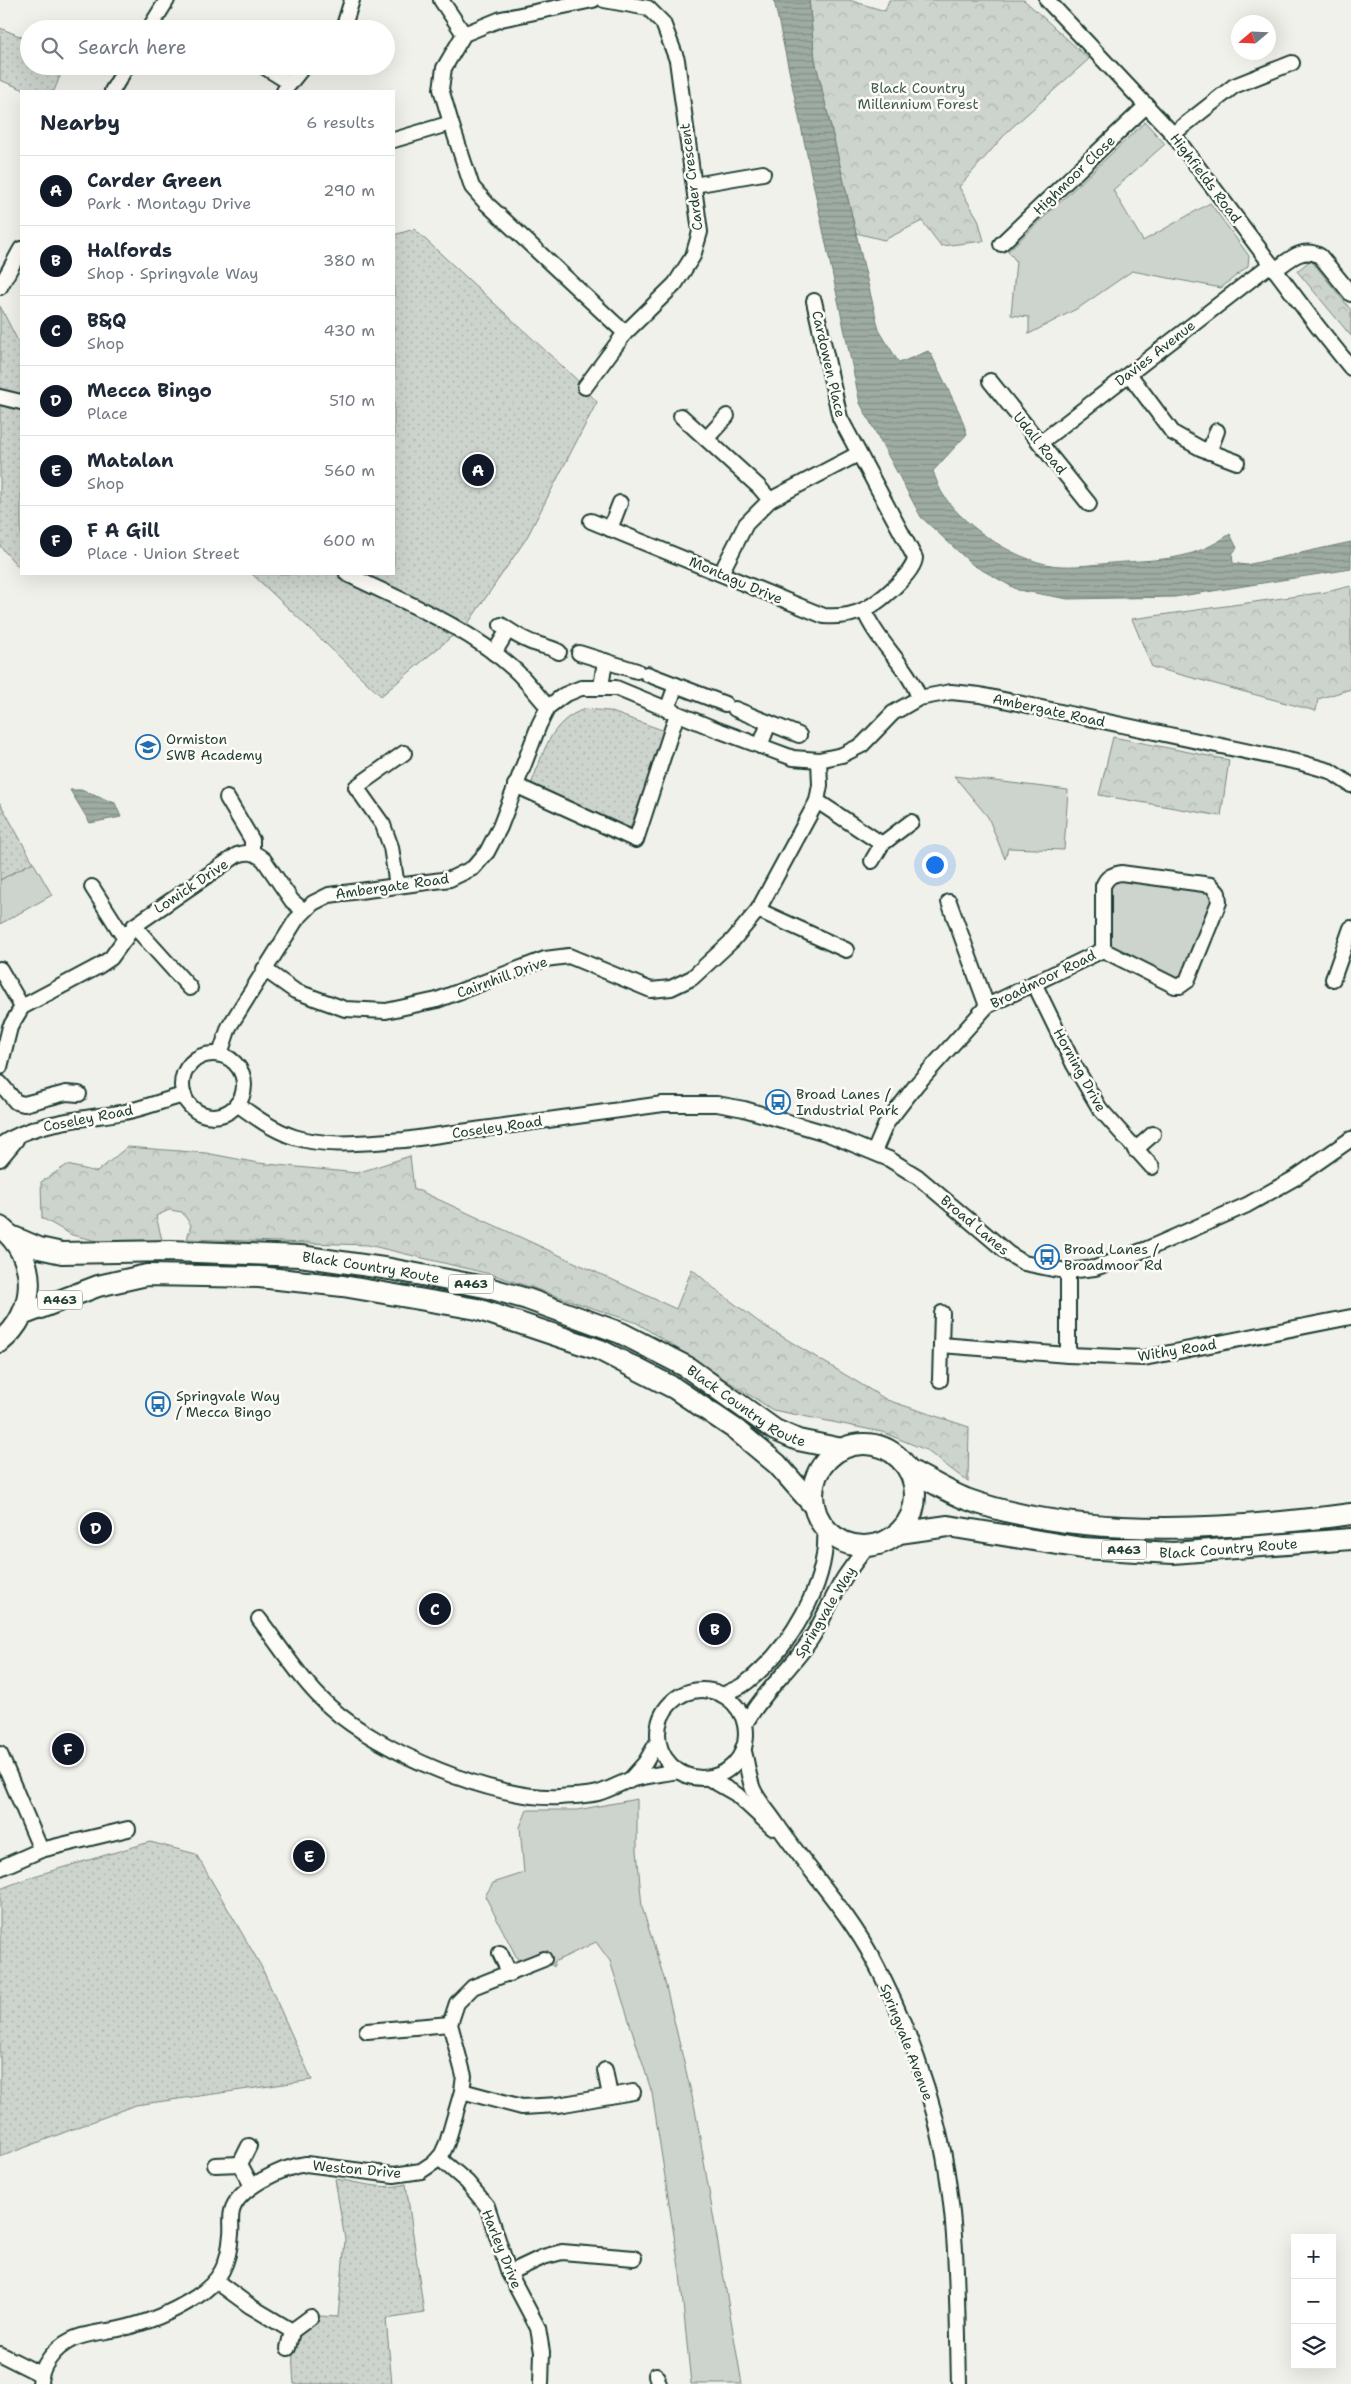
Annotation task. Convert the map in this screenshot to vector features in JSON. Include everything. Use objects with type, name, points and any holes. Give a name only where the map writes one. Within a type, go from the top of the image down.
[{"type":"highway","name":"A463","points":[[0,1342],[13,1330],[22,1315],[29,1294],[29,1278],[24,1257],[5,1232]]},
{"type":"highway","name":"Black Country Route","points":[[5,1232],[39,1248],[62,1253],[170,1251],[300,1256],[398,1270],[485,1287],[526,1299],[621,1333],[687,1367],[775,1430],[798,1440],[842,1449]]},
{"type":"highway","name":"Black Country Route","points":[[22,1315],[98,1286],[147,1276],[259,1277],[343,1286],[477,1309],[600,1350],[674,1388],[734,1428],[778,1464],[814,1506]]},
{"type":"highway","name":"A463","points":[[825,1529],[814,1506],[813,1487],[826,1460],[842,1449],[864,1444],[879,1446],[893,1453],[908,1470],[915,1491],[915,1504],[906,1524],[899,1533],[884,1542],[867,1547]]},
{"type":"highway","name":"Black Country Route","points":[[908,1470],[966,1499],[1027,1515],[1088,1524],[1180,1527],[1274,1525],[1351,1514]]},
{"type":"highway","name":"Black Country Route","points":[[899,1533],[948,1526],[1082,1548],[1173,1553],[1351,1540]]},
{"type":"highway","points":[[825,1529],[843,1542],[867,1547]]},
{"type":"street","points":[[155,20],[167,0]]},
{"type":"street","points":[[346,20],[352,0]]},
{"type":"street","points":[[441,0],[464,34]]},
{"type":"street","points":[[593,0],[562,2],[501,19],[464,34],[444,68],[441,89],[472,187],[487,204],[625,334]]},
{"type":"street","name":"Carder Crescent","points":[[585,387],[625,334],[675,284],[693,256],[700,232],[677,60],[663,24],[651,4],[604,0]]},
{"type":"street","name":"Highfields Road","points":[[1046,0],[1173,134],[1351,368]]},
{"type":"street","points":[[1173,134],[1234,86],[1292,63]]},
{"type":"street","points":[[113,90],[122,75]]},
{"type":"street","points":[[273,75],[287,87],[297,75]]},
{"type":"street","name":"Highmoor Close","points":[[1001,244],[1147,105]]},
{"type":"street","points":[[395,140],[451,123]]},
{"type":"street","points":[[694,185],[763,173]]},
{"type":"street","points":[[0,287],[20,251]]},
{"type":"street","name":"Davies Avenue","points":[[1040,443],[1273,267],[1299,253],[1314,253],[1320,256],[1351,294]]},
{"type":"street","name":"Cardowen Place","points":[[814,301],[840,418],[915,558],[910,571],[892,587]]},
{"type":"street","points":[[1129,374],[1173,433],[1209,452],[1238,462]]},
{"type":"street","name":"Udall Road","points":[[990,381],[1089,504]]},
{"type":"street","points":[[0,397],[20,402]]},
{"type":"street","points":[[681,416],[759,486],[770,500]]},
{"type":"street","points":[[706,438],[727,416]]},
{"type":"street","points":[[1209,452],[1217,431]]},
{"type":"street","points":[[721,574],[746,524],[770,500],[858,454]]},
{"type":"street","points":[[610,529],[620,503]]},
{"type":"street","name":"Montagu Drive","points":[[591,521],[824,616],[838,617],[864,610],[892,587]]},
{"type":"street","points":[[349,575],[458,629],[494,653],[516,671],[548,708]]},
{"type":"street","points":[[864,610],[875,634],[915,686],[919,698]]},
{"type":"street","points":[[494,653],[504,628],[536,644],[548,645],[559,652]]},
{"type":"street","points":[[579,652],[676,685],[799,735]]},
{"type":"street","points":[[601,687],[605,661]]},
{"type":"street","points":[[515,785],[636,840],[672,712],[676,685]]},
{"type":"street","name":"Ambergate Road","points":[[220,1054],[229,1027],[303,910],[329,895],[450,879],[473,868],[487,852],[500,827],[539,725],[548,708],[564,695],[581,688],[616,688],[760,746],[794,758],[819,760],[842,755],[862,745],[893,713],[919,698],[952,692],[980,695],[1302,763],[1330,771],[1351,785]]},
{"type":"street","points":[[760,746],[769,723]]},
{"type":"street","points":[[397,886],[391,847],[383,826],[356,787],[404,753]]},
{"type":"street","name":"Cairnhill Drive","points":[[264,969],[295,991],[345,1009],[386,1011],[437,1000],[545,959],[569,956],[651,990],[671,988],[692,978],[733,940],[758,910],[817,801],[820,785],[819,760]]},
{"type":"street","points":[[227,798],[252,840],[252,852],[264,860],[292,901],[303,910]]},
{"type":"street","points":[[817,801],[882,844]]},
{"type":"street","points":[[872,861],[882,844],[911,822]]},
{"type":"street","name":"Lowick Drive","points":[[22,1007],[111,958],[134,926],[193,887],[211,871],[237,855],[252,852]]},
{"type":"street","name":"Broadmoor Road","points":[[1120,873],[1211,885],[1218,893],[1219,902],[1187,981],[1180,986],[1175,986],[1103,950],[1103,886],[1107,878],[1112,874],[1120,873]]},
{"type":"street","points":[[92,887],[125,939]]},
{"type":"street","points":[[949,902],[987,1006]]},
{"type":"street","points":[[758,910],[846,950]]},
{"type":"street","points":[[134,926],[190,988]]},
{"type":"street","points":[[1333,979],[1351,928]]},
{"type":"street","name":"Broadmoor Road","points":[[874,1152],[886,1124],[917,1084],[987,1006],[1103,950]]},
{"type":"street","points":[[0,969],[22,1007],[10,1027],[0,1067]]},
{"type":"street","name":"Horning Drive","points":[[1034,983],[1074,1065],[1100,1109],[1135,1150],[1152,1166]]},
{"type":"street","points":[[208,1054],[220,1054],[239,1068],[244,1087],[237,1104],[230,1111],[212,1116],[198,1112],[184,1095],[182,1081],[190,1064],[197,1058],[208,1054]]},
{"type":"street","points":[[0,1083],[16,1102],[24,1104],[66,1093],[79,1094]]},
{"type":"street","name":"Coseley Road","points":[[0,1145],[41,1126],[128,1111],[184,1095]]},
{"type":"street","name":"Coseley Road","points":[[237,1104],[263,1122],[293,1137],[314,1141],[339,1142],[404,1140],[663,1104],[717,1104],[764,1114]]},
{"type":"street","name":"Broad Lanes","points":[[764,1114],[826,1133],[874,1152],[918,1177],[1009,1254],[1024,1263],[1068,1271],[1095,1268],[1115,1261],[1222,1217],[1277,1188],[1351,1139]]},
{"type":"street","name":"Coseley Road","points":[[0,1159],[22,1134]]},
{"type":"street","points":[[1135,1150],[1153,1134]]},
{"type":"street","points":[[1068,1271],[1068,1355]]},
{"type":"street","points":[[940,1380],[942,1313]]},
{"type":"street","name":"Withy Road","points":[[941,1345],[1068,1355],[1144,1358],[1351,1316]]},
{"type":"street","name":"Springvale Way","points":[[723,1695],[746,1683],[764,1666],[801,1617],[814,1594],[821,1572],[826,1548],[825,1529]]},
{"type":"street","name":"Springvale Way","points":[[745,1724],[757,1703],[793,1664],[812,1638],[844,1579],[867,1547]]},
{"type":"street","points":[[259,1619],[292,1662],[298,1674],[331,1708],[377,1741],[442,1772],[510,1792],[558,1797],[596,1794],[628,1781],[678,1771]]},
{"type":"street","points":[[704,1690],[723,1695],[734,1704],[745,1724],[743,1748],[730,1768],[708,1778],[693,1777],[678,1771],[663,1754],[658,1740],[658,1726],[663,1713],[679,1696],[704,1690]]},
{"type":"street","points":[[628,1781],[646,1763],[658,1740]]},
{"type":"street","name":"Springvale Avenue","points":[[743,1748],[753,1789],[792,1846],[844,1912],[873,1958],[898,2010],[932,2105],[942,2148],[951,2212],[959,2384]]},
{"type":"street","points":[[0,1754],[41,1850]]},
{"type":"street","name":"Springvale Avenue","points":[[708,1778],[736,1794],[792,1846]]},
{"type":"street","points":[[0,1868],[41,1850],[128,1830]]},
{"type":"street","points":[[500,1953],[510,1974]]},
{"type":"street","points":[[439,2158],[447,2143],[462,2091],[464,2076],[450,2024],[458,2003],[473,1987],[544,1959]]},
{"type":"street","points":[[367,2031],[450,2024]]},
{"type":"street","points":[[605,2070],[610,2096]]},
{"type":"street","points":[[462,2091],[522,2107],[558,2104],[633,2092]]},
{"type":"street","points":[[240,2164],[249,2146]]},
{"type":"street","name":"Weston Drive","points":[[216,2281],[223,2271],[229,2247],[232,2209],[239,2198],[252,2186],[294,2166],[324,2165],[394,2175],[420,2172],[439,2158]]},
{"type":"street","name":"Harley Drive","points":[[439,2158],[467,2182],[487,2206],[509,2273],[538,2328],[542,2352],[541,2384]]},
{"type":"street","points":[[215,2165],[240,2164]]},
{"type":"street","points":[[240,2164],[252,2186]]},
{"type":"street","points":[[509,2273],[544,2257],[562,2252],[634,2258]]},
{"type":"street","points":[[0,2354],[40,2379],[52,2355],[71,2340],[122,2328],[171,2312],[216,2281],[250,2306],[292,2331]]},
{"type":"street","points":[[288,2348],[292,2331],[311,2317]]},
{"type":"green space","name":"Black Country Millennium Forest","points":[[809,0],[849,0],[885,11],[889,0],[1024,0],[1089,59],[1008,131],[959,187],[978,219],[984,241],[941,246],[922,221],[884,240],[856,233],[815,60]]},
{"type":"green space","points":[[0,28],[20,36],[20,75],[60,75],[54,90],[25,90],[0,80]]},
{"type":"green space","points":[[1145,122],[1165,144],[1113,190],[1143,241],[1210,203],[1249,256],[1248,266],[1221,288],[1132,271],[1080,307],[1029,334],[1029,317],[1011,315],[1016,261],[1008,251]]},
{"type":"green space","points":[[414,229],[575,378],[597,402],[526,539],[469,622],[381,696],[253,575],[395,575],[395,235]]},
{"type":"green space","points":[[1311,260],[1351,310],[1351,336],[1297,271]]},
{"type":"green space","points":[[0,306],[20,345],[20,569],[0,546]]},
{"type":"green space","points":[[1351,586],[1351,689],[1318,699],[1316,711],[1152,667],[1132,619],[1326,592]]},
{"type":"green space","points":[[585,709],[609,711],[665,731],[630,828],[530,787],[544,751],[555,731],[573,714]]},
{"type":"green space","points":[[1113,737],[1229,760],[1221,816],[1099,795]]},
{"type":"green space","points":[[954,776],[1068,790],[1064,850],[1008,848],[1005,859],[988,817]]},
{"type":"green space","points":[[0,803],[33,862],[0,880]]},
{"type":"green space","points":[[33,862],[52,895],[0,924],[0,880]]},
{"type":"green space","points":[[1122,878],[1206,888],[1210,893],[1211,901],[1184,977],[1170,979],[1114,949],[1110,942],[1108,887],[1115,879]]},
{"type":"green space","points":[[127,1147],[206,1153],[258,1163],[357,1173],[410,1156],[414,1190],[420,1191],[676,1309],[692,1269],[716,1290],[763,1325],[887,1400],[969,1427],[968,1482],[926,1450],[882,1432],[773,1410],[637,1323],[494,1275],[368,1245],[187,1239],[191,1225],[182,1212],[169,1210],[156,1216],[162,1240],[110,1244],[72,1235],[42,1218],[41,1182],[67,1165],[97,1172]]},
{"type":"green space","points":[[637,1799],[637,1850],[642,1907],[664,1978],[695,2109],[742,2384],[691,2384],[680,2274],[652,2093],[610,1961],[596,1942],[554,1962],[554,1967],[541,1956],[519,1962],[485,1896],[493,1883],[524,1873],[520,1827],[527,1810],[577,1810]]},
{"type":"green space","points":[[150,1842],[196,1854],[261,1966],[312,2080],[136,2105],[0,2157],[0,1889],[34,1876]]},
{"type":"green space","points":[[335,2179],[389,2187],[406,2184],[424,2313],[386,2319],[392,2384],[294,2384],[293,2353],[298,2339],[319,2316],[338,2317],[345,2240]]},
{"type":"shaded area","points":[[774,0],[809,0],[815,60],[879,330],[899,363],[928,351],[931,354],[960,414],[967,434],[933,471],[939,487],[953,508],[980,532],[996,543],[1012,552],[1046,564],[1061,566],[1085,565],[1168,558],[1192,553],[1230,534],[1237,548],[1232,554],[1233,563],[1246,565],[1351,542],[1351,569],[1175,597],[1068,599],[1018,590],[973,565],[921,517],[860,403]]},
{"type":"shaded area","points":[[70,790],[81,790],[115,803],[121,817],[90,823]]},
{"type":"place","name":"Carder Green","points":[[478,470]]},
{"type":"place","name":"Ormiston SWB Academy","points":[[148,747]]},
{"type":"place","name":"Broad Lanes / Industrial Park","points":[[778,1102]]},
{"type":"place","name":"Broad Lanes / Broadmoor Rd","points":[[1047,1257]]},
{"type":"place","name":"Springvale Way / Mecca Bingo","points":[[158,1404]]},
{"type":"place","name":"Mecca Bingo","points":[[96,1528]]},
{"type":"place","name":"B&Q","points":[[435,1609]]},
{"type":"place","name":"Halfords","points":[[715,1629]]},
{"type":"place","name":"F A Gill","points":[[68,1749]]},
{"type":"place","name":"Matalan","points":[[309,1856]]}]
